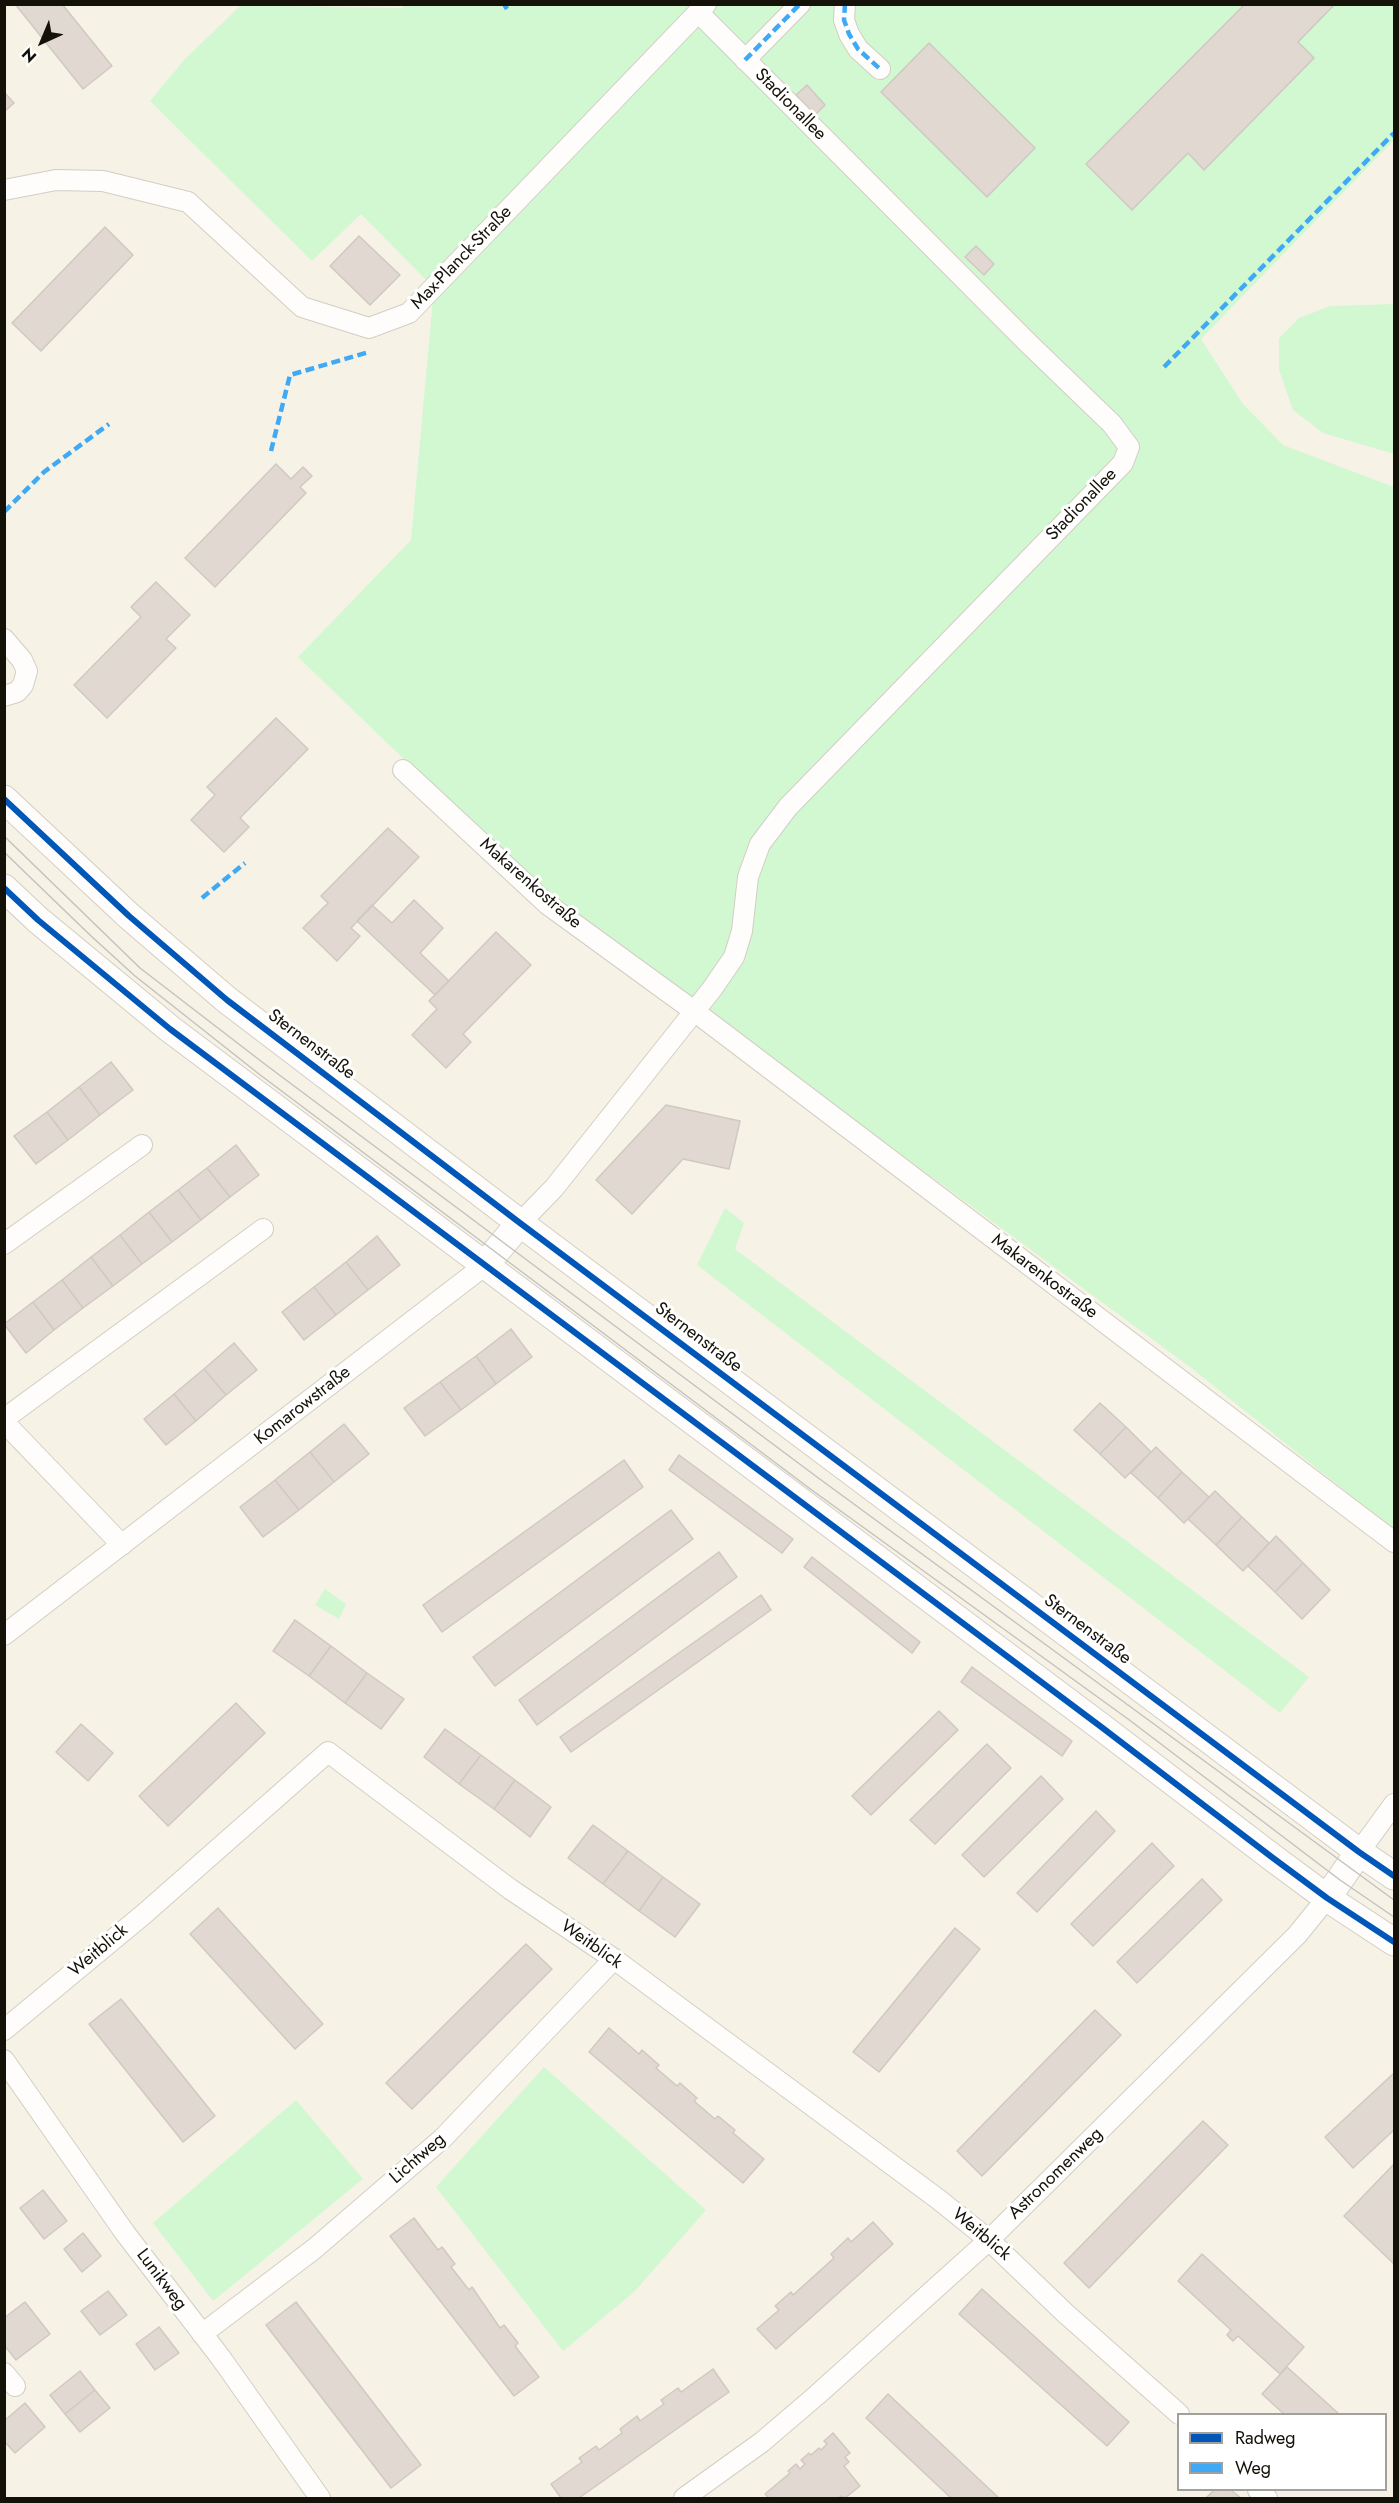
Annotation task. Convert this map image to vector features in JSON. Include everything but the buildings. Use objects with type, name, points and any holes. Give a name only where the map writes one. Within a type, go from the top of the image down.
[{"type":"street","points":[[745,60],[800,4]]},
{"type":"street","points":[[845,4],[844,20],[849,34],[858,49],[880,69]]},
{"type":"street","name":"Stadionallee","points":[[694,1011],[734,957],[742,931],[748,877],[760,844],[788,807],[1123,463],[1129,447],[1112,424],[745,60],[702,8]]},
{"type":"street","name":"Max-Planck-Straße","points":[[4,190],[56,180],[103,181],[188,202],[302,307],[369,328],[409,314],[702,8]]},
{"type":"street","points":[[4,639],[22,660],[27,671],[23,685],[17,692],[4,696]]},
{"type":"street","name":"Makarenkostraße","points":[[403,770],[547,904],[694,1011],[1395,1542]]},
{"type":"street","name":"Sternenstraße","points":[[4,799],[129,916],[227,1000],[520,1223],[1359,1852],[1395,1876]]},
{"type":"street","points":[[4,888],[46,927],[170,1029],[1100,1725],[1327,1898],[1395,1942]]},
{"type":"street","points":[[484,1266],[520,1223],[554,1188],[694,1011]]},
{"type":"street","points":[[4,1244],[142,1145]]},
{"type":"street","points":[[122,1545],[4,1421],[263,1229]]},
{"type":"street","name":"Komarowstraße","points":[[4,1635],[484,1266]]},
{"type":"street","name":"Weitblick","points":[[4,2030],[144,1914],[328,1752],[510,1889],[614,1959],[989,2240],[1065,2313],[1177,2413]]},
{"type":"street","points":[[1327,1898],[1395,1804]]},
{"type":"street","name":"Astronomenweg","points":[[684,2499],[762,2442],[817,2396],[989,2240],[1298,1935],[1327,1898]]},
{"type":"street","name":"Lichtweg","points":[[202,2334],[314,2249],[443,2138],[614,1959]]},
{"type":"street","name":"Lunikweg","points":[[4,2060],[125,2233],[221,2358],[320,2499]]},
{"type":"green space","points":[[405,4],[1394,5],[1394,140],[1201,339],[1243,404],[1283,445],[1394,487],[1394,1530],[1190,1367],[531,882],[298,657],[411,540],[434,288],[361,214],[312,261],[150,101],[184,60],[241,5],[402,8]]},
{"type":"green space","points":[[1394,304],[1394,454],[1323,433],[1293,410],[1279,370],[1279,338],[1299,318],[1330,306]]},
{"type":"green space","points":[[725,1208],[744,1223],[735,1249],[1309,1677],[1280,1713],[697,1265]]},
{"type":"green space","points":[[325,1589],[346,1604],[339,1619],[315,1605]]},
{"type":"green space","points":[[544,2067],[706,2210],[635,2291],[563,2351],[436,2187]]},
{"type":"green space","points":[[296,2100],[363,2179],[213,2301],[153,2223]]},
{"type":"tram line","points":[[4,836],[140,968],[266,1065],[817,1477],[1394,1900]]},
{"type":"tram line","points":[[4,852],[135,976],[259,1074],[809,1488],[1128,1719],[1340,1880],[1394,1917]]},
{"type":"marked path","points":[[504,4],[507,9]]},
{"type":"marked path","points":[[745,60],[800,4]]},
{"type":"marked path","points":[[845,4],[844,20],[849,34],[858,49],[880,69]]},
{"type":"marked path","points":[[1164,367],[1394,133]]},
{"type":"marked path","points":[[271,451],[290,375],[369,352]]},
{"type":"marked path","points":[[4,512],[44,472],[109,424]]},
{"type":"marked path","points":[[202,898],[245,863]]},
{"type":"cycle path","points":[[4,799],[129,916],[227,1000],[520,1223],[1394,1876]]},
{"type":"cycle path","points":[[4,888],[38,920],[170,1029],[1273,1858],[1327,1898],[1394,1942]]}]
